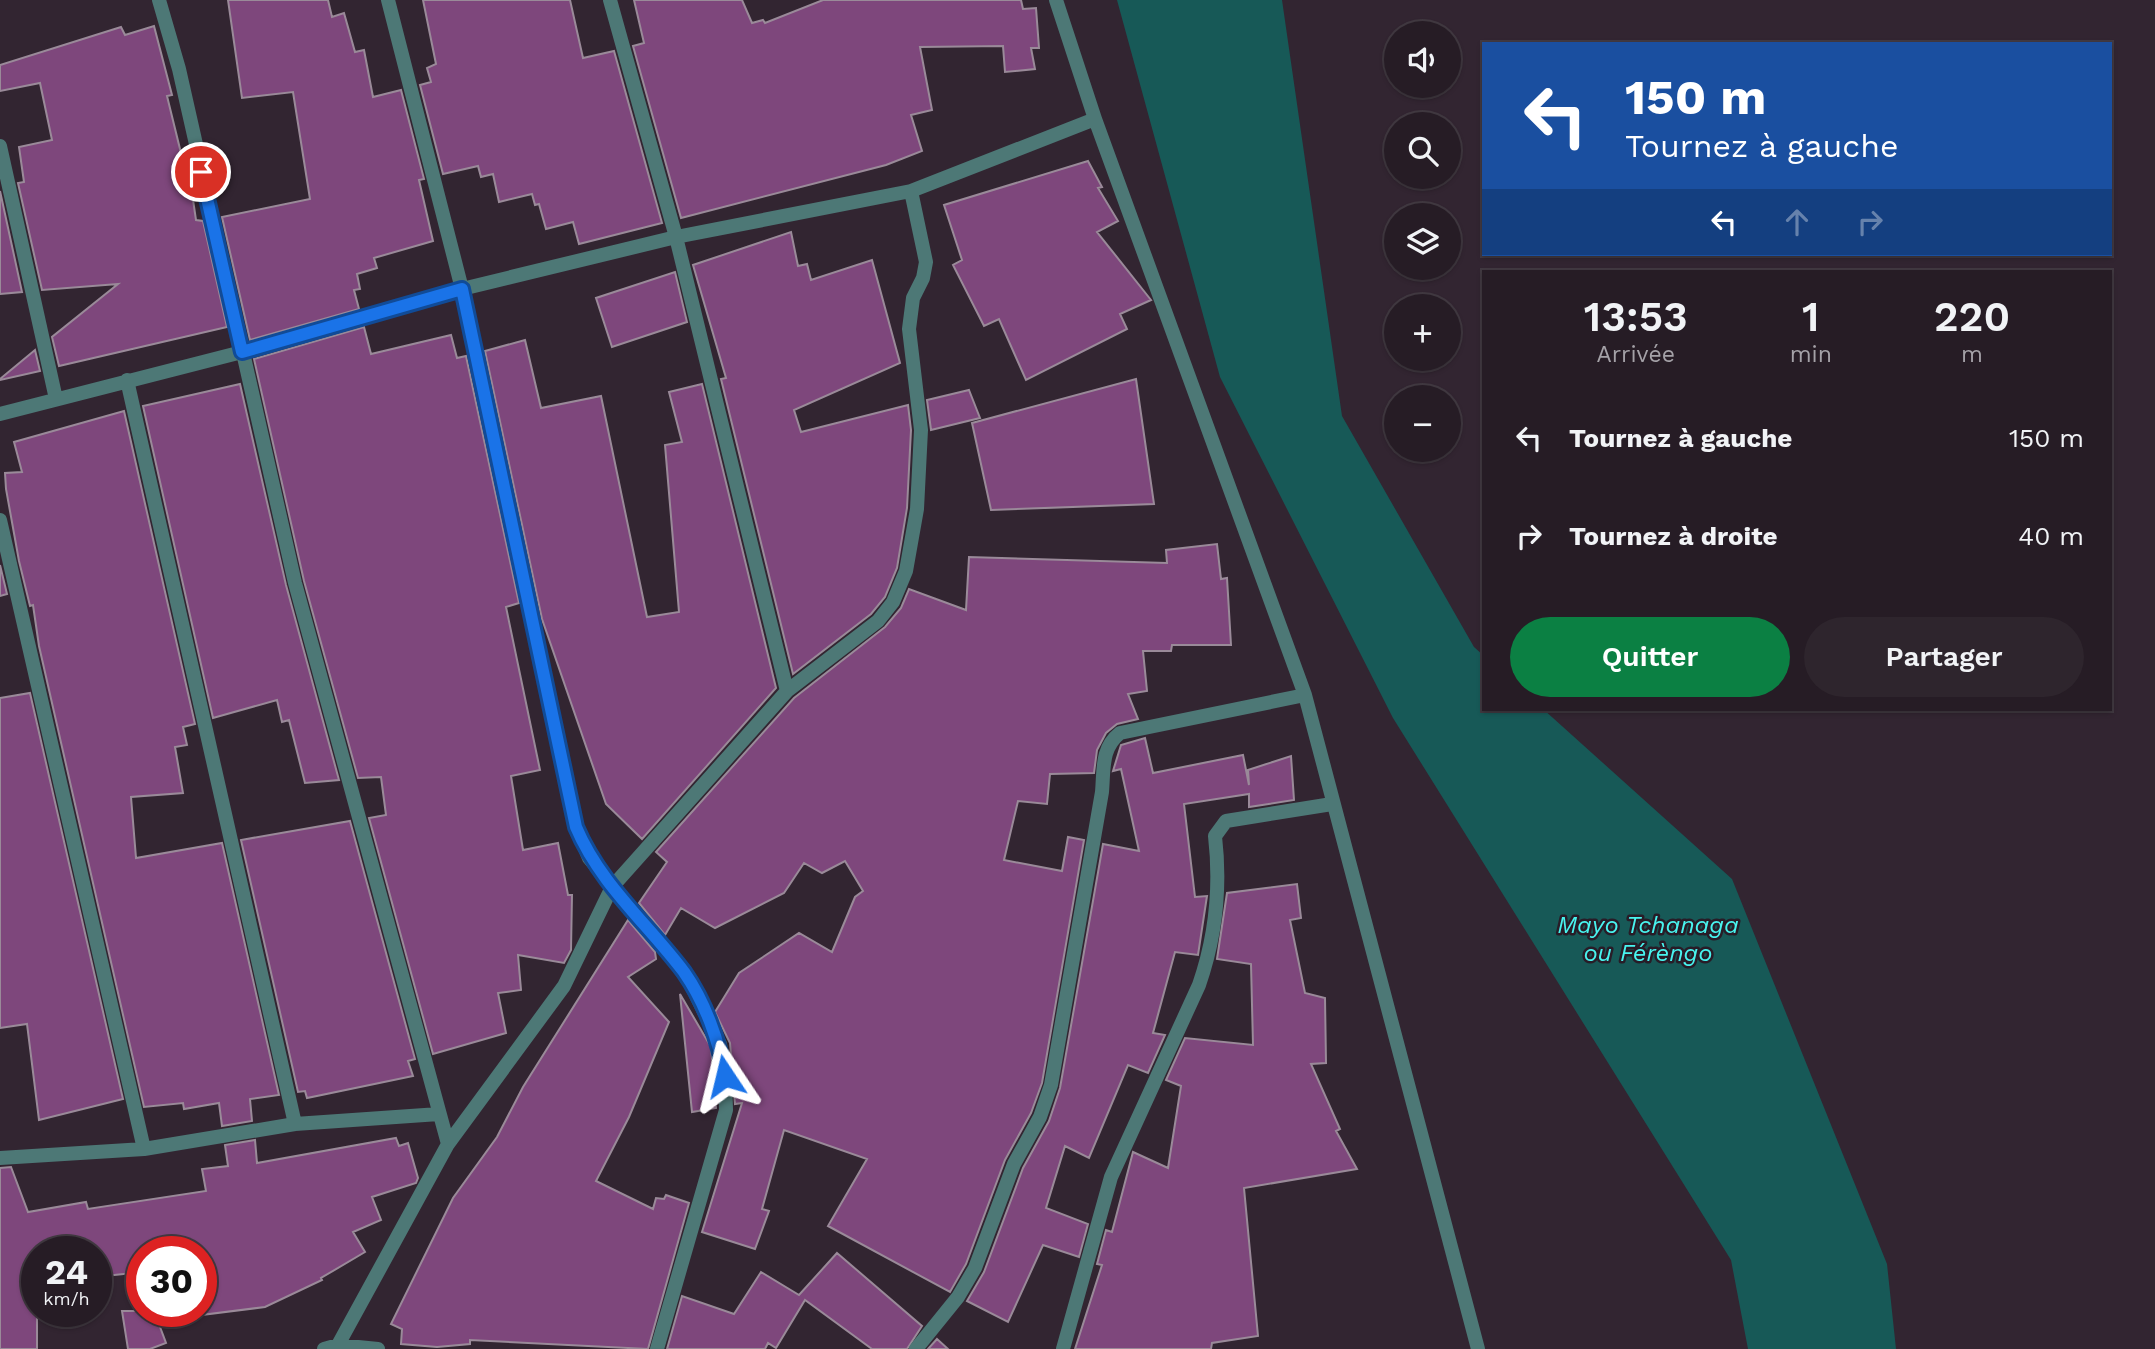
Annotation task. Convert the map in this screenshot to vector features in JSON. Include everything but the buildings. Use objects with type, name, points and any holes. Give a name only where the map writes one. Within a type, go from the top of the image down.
[{"type":"street","points":[[159,0],[178,69],[295,583],[447,1144]]},
{"type":"street","points":[[388,0],[462,289],[576,827],[589,858],[686,975],[720,1044],[726,1110],[656,1349]]},
{"type":"street","points":[[610,0],[676,237],[787,691]]},
{"type":"street","points":[[1056,0],[1095,119],[1305,695],[1478,1349]]},
{"type":"street","points":[[0,414],[242,352],[462,289],[676,237],[911,191],[1095,119]]},
{"type":"street","points":[[0,146],[56,399]]},
{"type":"street","points":[[378,1349],[331,1347],[447,1144],[564,986],[612,887],[787,691],[878,621],[893,602],[906,570],[917,509],[921,430],[909,328],[914,298],[923,278],[926,262],[911,191]]},
{"type":"street","points":[[127,380],[295,1124]]},
{"type":"street","points":[[0,520],[144,1149]]},
{"type":"street","points":[[916,1349],[958,1297],[975,1268],[1014,1164],[1040,1116],[1051,1085],[1102,792],[1105,751],[1110,740],[1119,733],[1305,695]]},
{"type":"street","points":[[1063,1349],[1111,1177],[1199,985],[1210,955],[1219,902],[1215,836],[1219,826],[1226,821],[1332,804]]},
{"type":"street","points":[[0,1158],[144,1149],[295,1124],[439,1114]]},
{"type":"water","name":"Mayo Tchanaga ou Férèngo","points":[[1117,0],[1282,0],[1342,416],[1474,647],[1482,654],[1482,711],[1545,711],[1732,879],[1887,1264],[1896,1349],[1748,1349],[1731,1260],[1393,718],[1220,377]]},
{"type":"route","points":[[201,172],[242,352],[462,289],[576,827],[589,858],[686,975],[720,1044],[725,1076]]}]
